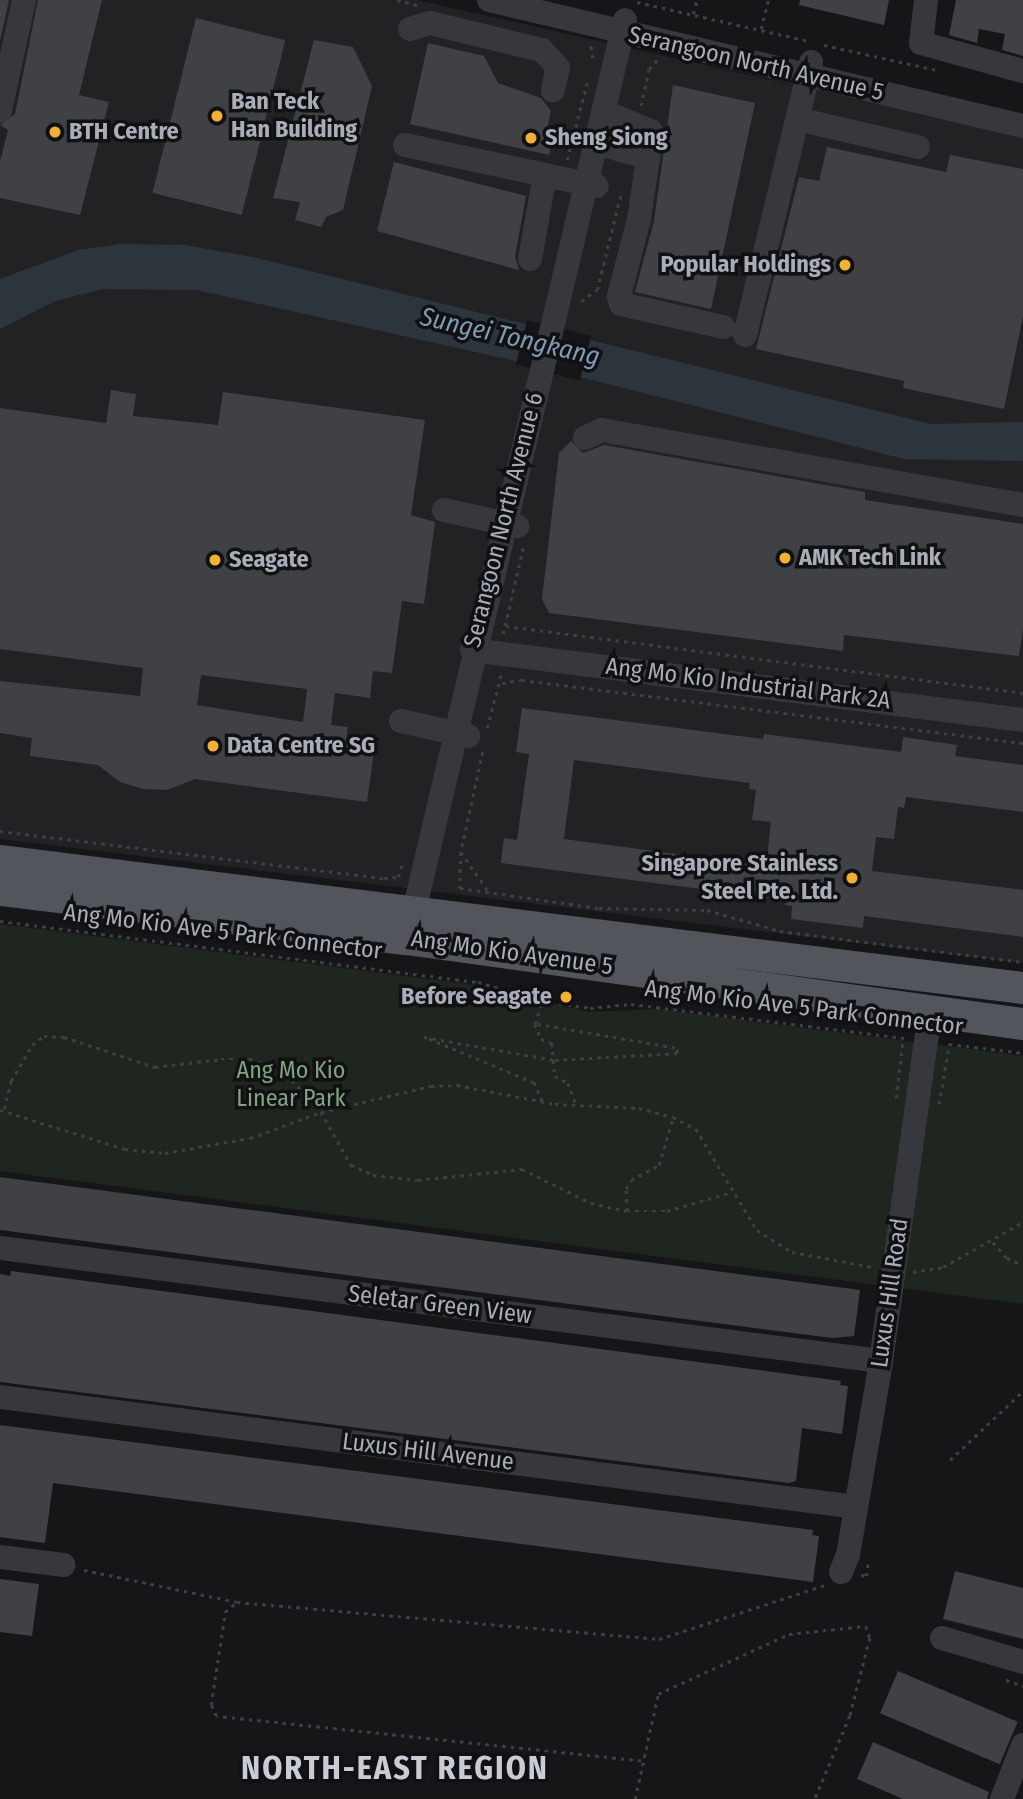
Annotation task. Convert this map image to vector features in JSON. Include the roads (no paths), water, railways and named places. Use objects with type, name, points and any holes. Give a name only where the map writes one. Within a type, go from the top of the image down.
[{"type":"main road","name":"Ang Mo Kio Avenue 5","points":[[0,861],[418,926],[927,1026],[1023,1024]]},
{"type":"main road","name":"Ang Mo Kio Avenue 5","points":[[0,890],[418,926],[1023,988]]},
{"type":"street","points":[[0,111],[24,0]]},
{"type":"street","name":"Serangoon North Avenue 5","points":[[489,0],[636,16]]},
{"type":"street","name":"Serangoon North Avenue 5","points":[[540,0],[636,16],[809,69],[1023,126]]},
{"type":"street","points":[[926,0],[921,43],[930,49],[1023,71]]},
{"type":"street","points":[[422,15],[542,50],[558,68],[554,90]]},
{"type":"street","name":"Serangoon North Avenue 6","points":[[592,185],[607,146],[626,120],[636,16]]},
{"type":"street","name":"Serangoon North Avenue 6","points":[[418,926],[536,414],[571,296],[592,185],[636,16]]},
{"type":"street","points":[[626,120],[651,131],[620,300],[623,306],[734,331],[809,69]]},
{"type":"street","name":"Serangoon North Avenue 5","points":[[809,69],[1023,111]]},
{"type":"street","points":[[797,118],[918,147]]},
{"type":"street","points":[[405,145],[592,185]]},
{"type":"street","points":[[607,146],[648,158]]},
{"type":"street","points":[[530,259],[554,177]]},
{"type":"street","points":[[586,438],[602,430],[1023,505]]},
{"type":"street","points":[[444,510],[510,525]]},
{"type":"street","name":"Ang Mo Kio Industrial Park 2A","points":[[480,651],[1023,720]]},
{"type":"street","points":[[401,721],[461,734]]},
{"type":"street","name":"Luxus Hill Road","points":[[841,1572],[856,1507],[881,1361],[927,1026]]},
{"type":"street","name":"Seletar Green View","points":[[0,1248],[881,1361]]},
{"type":"street","name":"Luxus Hill Avenue","points":[[0,1396],[856,1507]]},
{"type":"street","points":[[0,1557],[63,1565]]},
{"type":"street","points":[[942,1638],[1023,1662]]},
{"type":"street","points":[[1002,1799],[1023,1745]]},
{"type":"water","name":"Sungei Tongkang","points":[[120,244],[186,245],[257,258],[931,424],[1023,422],[1023,461],[904,459],[525,363],[196,290],[103,289],[55,301],[0,329],[0,279],[78,250]]},
{"type":"place","name":"Ban Teck Han Building","points":[[217,116]]},
{"type":"place","name":"BTH Centre","points":[[55,132]]},
{"type":"place","name":"Sheng Siong","points":[[531,138]]},
{"type":"place","name":"Popular Holdings","points":[[845,265]]},
{"type":"place","name":"AMK Tech Link","points":[[785,558]]},
{"type":"place","name":"Seagate","points":[[215,560]]},
{"type":"place","name":"Data Centre SG","points":[[213,746]]},
{"type":"place","name":"Singapore Stainless Steel Pte. Ltd.","points":[[852,878]]},
{"type":"place","name":"Before Seagate","points":[[566,997]]},
{"type":"district","name":"NORTH-EAST REGION","points":[[395,1768]]},
{"type":"park label","name":"Ang Mo Kio Linear Park","points":[[291,1085]]}]
